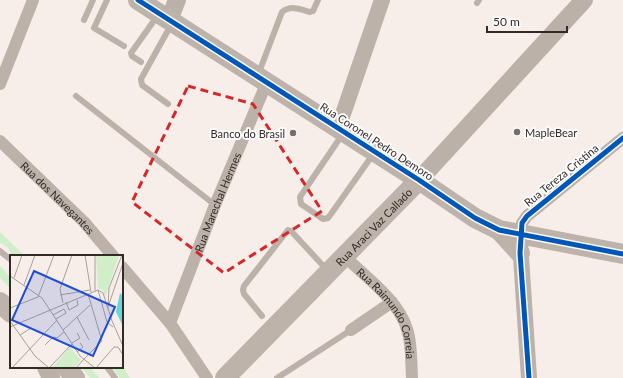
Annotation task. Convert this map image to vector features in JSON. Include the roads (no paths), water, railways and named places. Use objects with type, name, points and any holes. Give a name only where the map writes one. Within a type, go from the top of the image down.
[{"type":"main road","name":"Rua Coronel Pedro Demoro","points":[[138,0],[263,79],[475,218],[499,230],[521,244]]},
{"type":"main road","points":[[167,19],[177,0]]},
{"type":"main road","name":"Rua Araci Vaz Callado","points":[[225,378],[419,180],[584,0]]},
{"type":"main road","points":[[521,244],[623,254]]},
{"type":"main road","points":[[0,302],[10,312]]},
{"type":"main road","points":[[0,307],[10,319]]},
{"type":"main road","points":[[46,368],[51,378]]},
{"type":"main road","points":[[67,368],[75,378]]},
{"type":"street","points":[[0,84],[33,0]]},
{"type":"street","points":[[340,130],[343,114],[382,0]]},
{"type":"street","name":"Rua Marechal Hermes","points":[[170,323],[215,205],[264,89],[263,79]]},
{"type":"street","name":"Rua Tereza Cristina","points":[[521,244],[522,223],[527,216],[623,138]]},
{"type":"street","name":"Rua dos Navegantes","points":[[0,141],[84,222],[111,255]]},
{"type":"street","points":[[521,244],[529,378]]},
{"type":"street","name":"Rua Raimundo Correia","points":[[344,256],[392,302],[404,320],[409,336],[412,378]]},
{"type":"street","points":[[123,268],[170,323],[207,378]]},
{"type":"street","points":[[351,330],[392,302]]},
{"type":"lane","points":[[84,20],[93,0]]},
{"type":"lane","points":[[107,0],[94,28],[124,46]]},
{"type":"lane","points":[[263,79],[282,12],[291,7],[310,12],[313,11],[318,0]]},
{"type":"lane","points":[[141,62],[132,56],[131,53],[167,19]]},
{"type":"lane","points":[[167,19],[140,79],[142,85],[168,104]]},
{"type":"lane","points":[[76,96],[215,205]]},
{"type":"lane","points":[[340,130],[300,197],[301,204],[324,219],[328,218],[332,214],[375,152]]},
{"type":"lane","points":[[262,316],[244,294],[244,286],[288,230],[291,231],[329,272]]},
{"type":"lane","points":[[0,251],[10,259]]},
{"type":"lane","points":[[277,378],[351,330]]},
{"type":"lane","points":[[43,368],[45,378]]},
{"type":"lane","points":[[107,368],[115,378]]},
{"type":"place","name":"MapleBear","points":[[517,132]]},
{"type":"place","name":"Banco do Brasil","points":[[293,133]]}]
